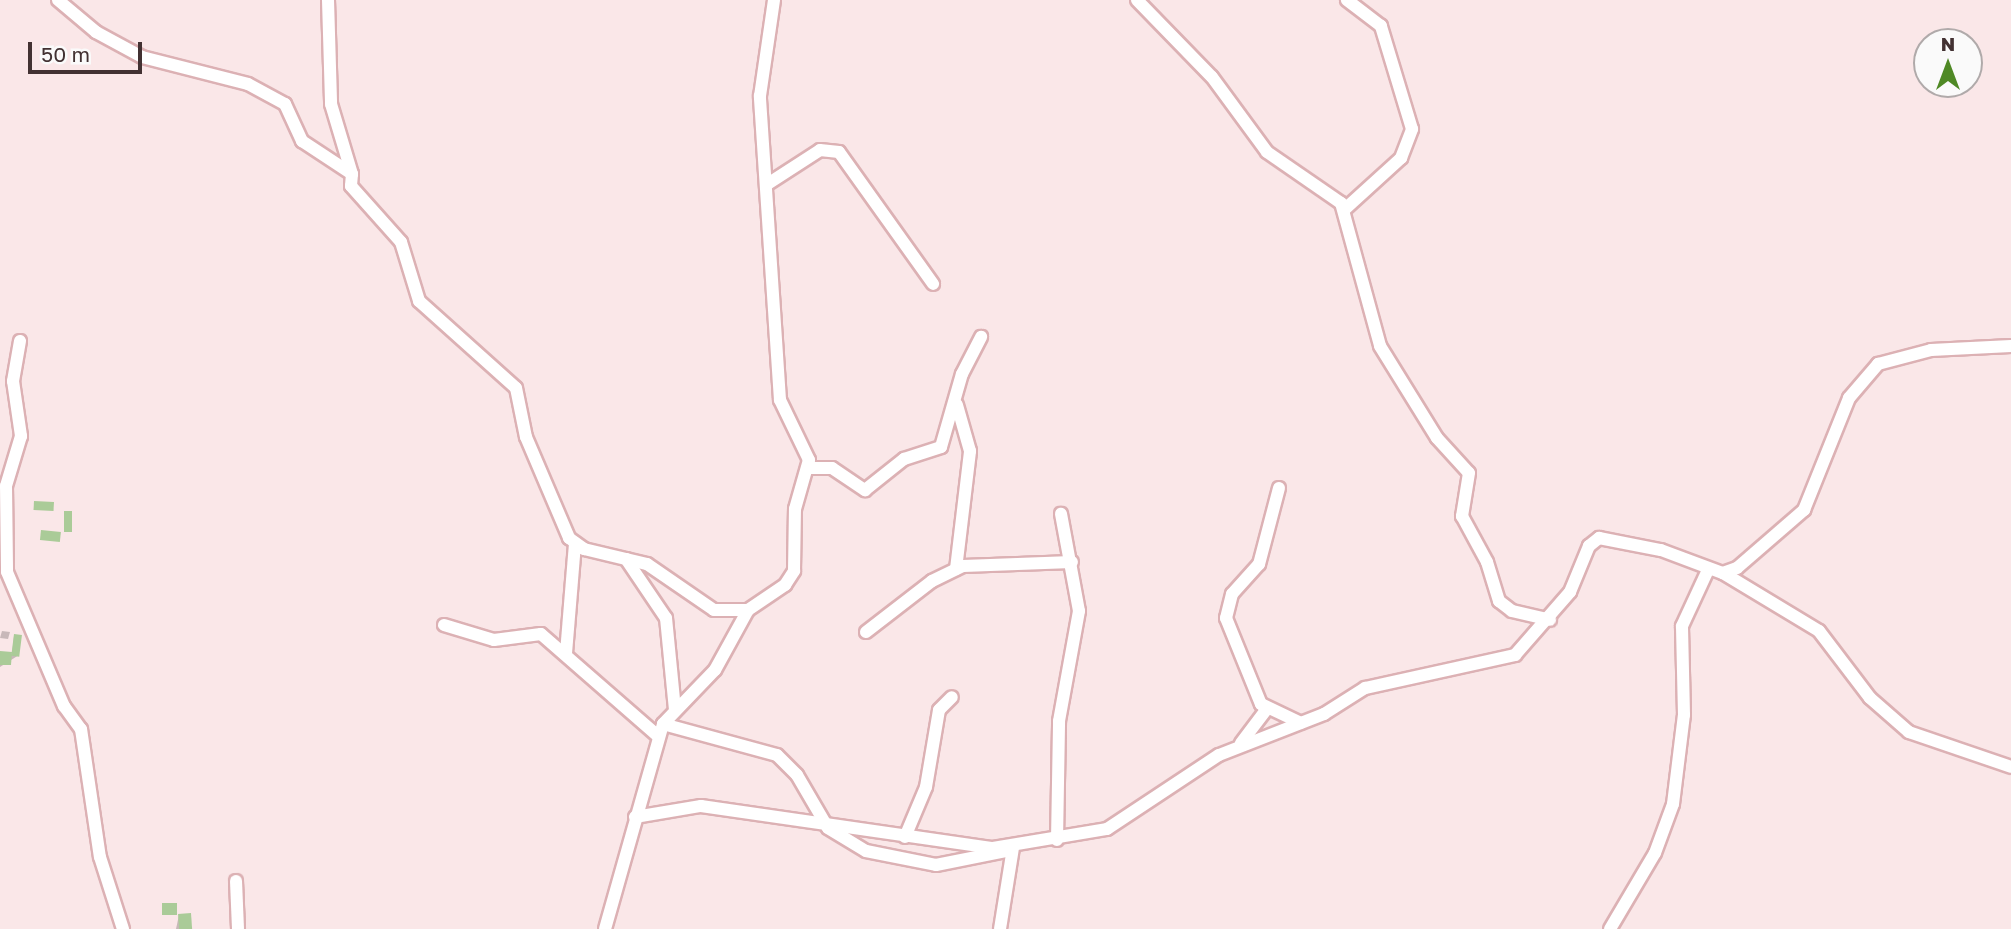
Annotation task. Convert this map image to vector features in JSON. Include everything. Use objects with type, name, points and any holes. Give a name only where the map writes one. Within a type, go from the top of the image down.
[{"type":"street","points":[[58,0],[96,32],[142,57],[268,92],[288,106],[313,152],[352,174]]},
{"type":"street","points":[[328,0],[331,104],[352,174],[351,186],[403,247],[419,301],[516,387],[526,437],[575,543],[566,653]]},
{"type":"street","points":[[606,929],[660,730],[675,709],[715,670],[748,610],[792,578],[795,509],[809,468],[806,445],[780,400],[760,96],[774,0]]},
{"type":"street","points":[[1137,0],[1212,76],[1267,152],[1330,190],[1345,209],[1380,346],[1437,438],[1469,473],[1462,516],[1499,601],[1511,611],[1550,620]]},
{"type":"street","points":[[1345,209],[1401,158],[1412,129],[1381,26],[1347,0]]},
{"type":"street","points":[[766,185],[820,150],[839,152],[933,284]]},
{"type":"street","points":[[809,468],[832,468],[857,490],[868,488],[904,459],[941,447],[957,405],[962,374],[981,337]]},
{"type":"street","points":[[20,341],[13,382],[21,436],[6,486],[7,572],[64,706],[81,729],[100,857],[123,929]]},
{"type":"street","points":[[1723,573],[1804,510],[1849,398],[1878,363],[1908,353],[2011,346]]},
{"type":"street","points":[[956,569],[970,451],[957,405]]},
{"type":"street","points":[[1279,488],[1259,564],[1233,594],[1227,612],[1231,640],[1266,710],[1301,723]]},
{"type":"street","points":[[1057,840],[1059,721],[1079,611],[1061,514]]},
{"type":"street","points":[[444,625],[487,640],[538,633],[660,730],[777,755],[797,775],[824,822],[866,851],[936,865],[1094,834],[1136,815],[1240,745],[1301,723],[1365,688],[1504,661],[1550,620],[1599,538],[1661,550],[1708,570],[1723,573],[1819,631],[1870,698],[1909,732],[2011,767]]},
{"type":"street","points":[[575,543],[654,567],[714,610],[748,610]]},
{"type":"street","points":[[626,559],[666,618],[675,709]]},
{"type":"street","points":[[866,632],[956,569],[1072,562]]},
{"type":"street","points":[[1611,929],[1655,853],[1673,804],[1684,715],[1682,626],[1708,570]]},
{"type":"street","points":[[905,837],[926,787],[939,710],[952,697]]},
{"type":"street","points":[[1240,745],[1266,710]]},
{"type":"street","points":[[635,817],[701,806],[824,822],[905,837],[1013,848]]},
{"type":"street","points":[[1000,929],[1013,848]]},
{"type":"street","points":[[236,881],[238,929]]},
{"type":"building","points":[[34,501],[54,502],[54,511],[34,510]]},
{"type":"building","points":[[64,511],[72,511],[72,532],[64,532]]},
{"type":"building","points":[[41,530],[61,532],[60,542],[40,540]]},
{"type":"building","points":[[14,634],[22,635],[19,657],[11,656]]},
{"type":"building","points":[[0,651],[12,652],[11,665],[0,665]]},
{"type":"building","points":[[162,903],[177,903],[177,915],[162,915]]},
{"type":"building","points":[[191,913],[192,929],[179,929],[178,914]]}]
